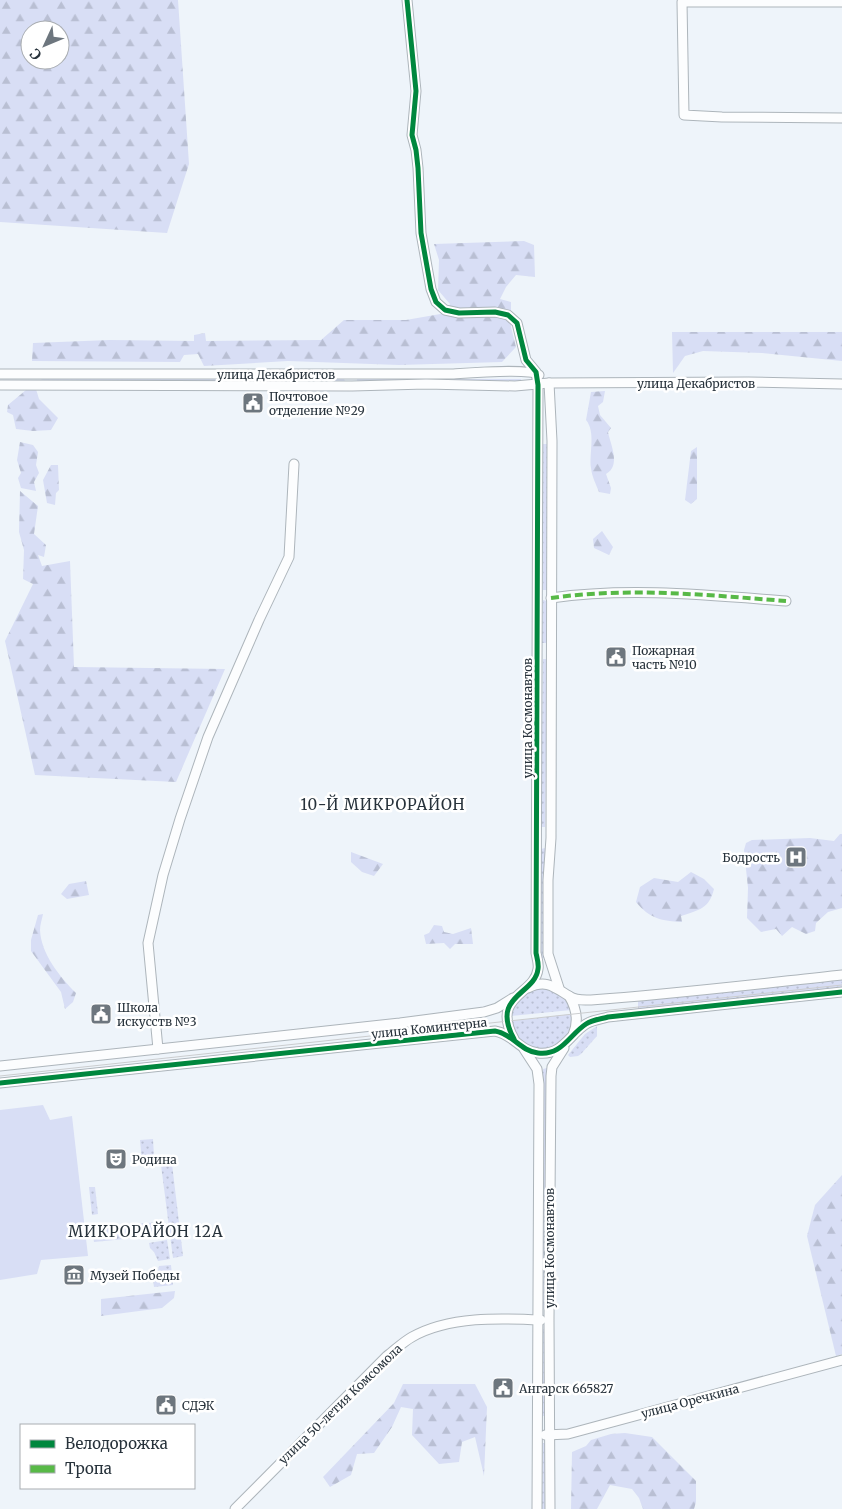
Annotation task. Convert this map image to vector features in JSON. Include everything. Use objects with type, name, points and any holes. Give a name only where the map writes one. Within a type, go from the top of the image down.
[{"type":"street","points":[[407,0],[416,91],[412,135],[418,168],[421,233],[436,302],[445,310],[459,313],[495,312],[508,314],[517,323],[526,360],[549,383]]},
{"type":"street","points":[[842,2],[682,2],[684,115],[842,118]]},
{"type":"street","name":"улица Декабристов","points":[[0,374],[262,375],[536,372]]},
{"type":"street","name":"улица Космонавтов","points":[[514,1039],[508,1025],[508,1010],[516,996],[532,982],[538,968],[536,953],[539,441],[536,372]]},
{"type":"street","points":[[352,373],[352,386]]},
{"type":"street","points":[[34,385],[35,374]]},
{"type":"street","name":"улица Декабристов","points":[[0,385],[352,386],[748,382],[842,384]]},
{"type":"street","name":"улица Космонавтов","points":[[549,383],[552,441],[548,954],[559,988]]},
{"type":"street","points":[[539,441],[552,441]]},
{"type":"street","points":[[158,1049],[148,943],[163,876],[208,737],[259,620],[289,557],[294,464]]},
{"type":"street","points":[[550,598],[628,592],[704,594],[786,601]]},
{"type":"street","points":[[537,837],[550,838]]},
{"type":"street","points":[[559,988],[569,996],[583,1000],[632,997],[842,975]]},
{"type":"street","name":"улица Коминтерна","points":[[0,1066],[400,1023],[484,1012],[501,1006],[521,991],[534,985],[540,984],[559,988]]},
{"type":"street","points":[[524,1049],[545,1054],[558,1050],[585,1025],[608,1017],[842,992]]},
{"type":"street","name":"улица Космонавтов","points":[[550,1509],[551,1076],[554,1063],[574,1034],[577,1019],[575,1006],[569,996]]},
{"type":"street","name":"улица Коминтерна","points":[[0,1083],[487,1032],[499,1032],[514,1039],[524,1049]]},
{"type":"street","name":"улица Космонавтов","points":[[524,1049],[537,1069],[538,1084],[537,1509]]},
{"type":"street","name":"улица 50-летия Комсомола","points":[[235,1509],[387,1356],[411,1337],[427,1330],[472,1320],[549,1320]]},
{"type":"street","name":"улица Оречкина","points":[[537,1436],[568,1434],[842,1360]]},
{"type":"green space","points":[[0,0],[178,0],[189,164],[167,233],[0,222]]},
{"type":"green space","points":[[524,241],[534,245],[535,277],[516,275],[506,287],[500,299],[511,302],[511,327],[516,347],[502,362],[399,365],[288,361],[204,366],[198,354],[184,355],[180,362],[32,361],[33,343],[110,340],[194,341],[194,335],[205,333],[206,341],[321,340],[344,320],[406,320],[446,313],[450,304],[438,290],[439,260],[434,244]]},
{"type":"green space","points":[[672,332],[842,332],[842,361],[762,353],[703,351],[685,356],[673,373]]},
{"type":"green space","points":[[42,378],[344,378],[345,382],[41,381]]},
{"type":"green space","points":[[357,379],[521,379],[521,382],[357,382]]},
{"type":"green space","points":[[36,389],[39,399],[58,418],[51,430],[33,431],[16,429],[13,415],[7,412],[8,405],[26,390]]},
{"type":"green space","points":[[605,391],[603,402],[598,406],[600,415],[611,428],[608,432],[614,461],[611,470],[606,474],[611,488],[610,494],[599,492],[593,477],[591,430],[586,420],[591,392]]},
{"type":"green space","points":[[20,442],[33,445],[38,452],[36,465],[39,473],[34,482],[36,491],[21,488],[18,478],[21,473],[17,460]]},
{"type":"green space","points":[[543,444],[549,444],[548,590],[543,590]]},
{"type":"green space","points":[[697,447],[697,499],[691,504],[685,500],[691,451]]},
{"type":"green space","points":[[51,465],[58,465],[59,490],[56,493],[55,505],[47,503],[43,480]]},
{"type":"green space","points":[[20,491],[38,506],[34,534],[46,545],[44,557],[38,555],[42,566],[70,561],[74,667],[225,669],[176,782],[35,775],[5,641],[33,584],[23,579],[24,550],[19,532]]},
{"type":"green space","points":[[602,531],[613,547],[609,555],[594,548],[593,539]]},
{"type":"green space","points":[[543,600],[547,601],[546,643],[542,643]]},
{"type":"green space","points":[[543,659],[547,659],[545,827],[541,827]]},
{"type":"green space","points":[[842,834],[842,908],[828,912],[816,923],[815,931],[806,934],[792,927],[782,936],[776,929],[761,932],[747,918],[748,888],[744,850],[746,843],[752,840],[810,838],[834,841]]},
{"type":"green space","points":[[545,848],[545,958],[541,958],[541,849]]},
{"type":"green space","points":[[351,852],[383,864],[374,876],[362,872],[351,862]]},
{"type":"green space","points":[[691,872],[704,879],[714,889],[706,905],[681,916],[682,922],[668,921],[651,916],[636,902],[640,887],[654,878],[678,882]]},
{"type":"green space","points":[[86,881],[89,895],[67,899],[61,894],[69,884]]},
{"type":"green space","points":[[43,914],[40,930],[44,948],[52,964],[76,993],[73,1002],[65,1009],[61,992],[31,951],[31,940],[38,915]]},
{"type":"green space","points":[[434,925],[442,926],[444,932],[453,934],[471,928],[473,944],[455,944],[450,949],[444,943],[426,944],[424,935],[429,933]]},
{"type":"green space","points":[[842,979],[842,990],[638,1010],[638,1000]]},
{"type":"green space","points":[[536,989],[547,989],[557,993],[565,1000],[571,1010],[511,1016],[514,1007],[520,999]]},
{"type":"green space","points":[[572,1014],[571,1024],[564,1039],[550,1048],[542,1049],[525,1043],[518,1038],[511,1021]]},
{"type":"green space","points":[[597,1026],[597,1036],[581,1054],[570,1057],[568,1055],[585,1034]]},
{"type":"green space","points":[[547,1068],[545,1309],[542,1309],[543,1069]]},
{"type":"green space","points":[[43,1105],[50,1120],[72,1116],[88,1256],[41,1260],[37,1274],[0,1280],[0,1110]]},
{"type":"green space","points":[[153,1139],[154,1156],[150,1157],[150,1161],[142,1162],[140,1140]]},
{"type":"green space","points":[[172,1164],[183,1256],[173,1258],[161,1165]]},
{"type":"green space","points":[[842,1175],[842,1354],[836,1356],[807,1236],[815,1205]]},
{"type":"green space","points":[[89,1187],[95,1187],[98,1214],[92,1215]]},
{"type":"green space","points":[[159,1222],[166,1230],[166,1235],[94,1242],[92,1228]]},
{"type":"green space","points":[[167,1240],[170,1259],[158,1261],[149,1243]]},
{"type":"green space","points":[[171,1265],[173,1285],[154,1287],[153,1280],[157,1276],[159,1266]]},
{"type":"green space","points":[[175,1291],[174,1298],[162,1308],[101,1316],[101,1299]]},
{"type":"green space","points":[[542,1329],[545,1329],[545,1416],[542,1416]]},
{"type":"green space","points":[[403,1384],[475,1384],[487,1407],[484,1476],[475,1437],[462,1442],[459,1462],[439,1464],[412,1435],[413,1409],[401,1407],[392,1427],[374,1453],[357,1454],[351,1475],[330,1487],[323,1477],[394,1403]]},
{"type":"green space","points":[[625,1433],[652,1437],[696,1481],[694,1509],[643,1509],[639,1498],[632,1489],[610,1485],[597,1509],[571,1509],[572,1452],[586,1446],[591,1440],[611,1434]]},
{"type":"green space","points":[[543,1443],[546,1443],[545,1509],[542,1509]]},
{"type":"tram line","points":[[0,1076],[842,985]]},
{"type":"marked path","points":[[551,598],[610,593],[668,593],[786,601]]},
{"type":"cycle path","points":[[407,0],[416,91],[412,135],[418,168],[421,233],[431,289],[436,302],[445,310],[459,313],[495,312],[508,315],[517,323],[526,360],[536,372],[538,385],[536,953],[538,967],[535,978],[530,985],[510,1004],[507,1013],[508,1024],[514,1039]]},
{"type":"cycle path","points":[[0,1083],[495,1031],[507,1035],[532,1052],[546,1053],[565,1044],[586,1024],[608,1017],[842,992]]},
{"type":"place","name":"Почтовое отделение №29","points":[[253,403]]},
{"type":"place","name":"Пожарная часть №10","points":[[616,657]]},
{"type":"place","name":"Бодрость","points":[[796,857]]},
{"type":"place","name":"Школа искусств №3","points":[[101,1014]]},
{"type":"place","name":"Родина","points":[[116,1159]]},
{"type":"place","name":"Музей Победы","points":[[74,1275]]},
{"type":"place","name":"Ангарск 665827","points":[[503,1388]]},
{"type":"place","name":"СДЭК","points":[[166,1405]]},
{"type":"district","name":"10-Й МИКРОРАЙОН","points":[[383,804]]},
{"type":"district","name":"МИКРОРАЙОН 12А","points":[[146,1231]]}]
